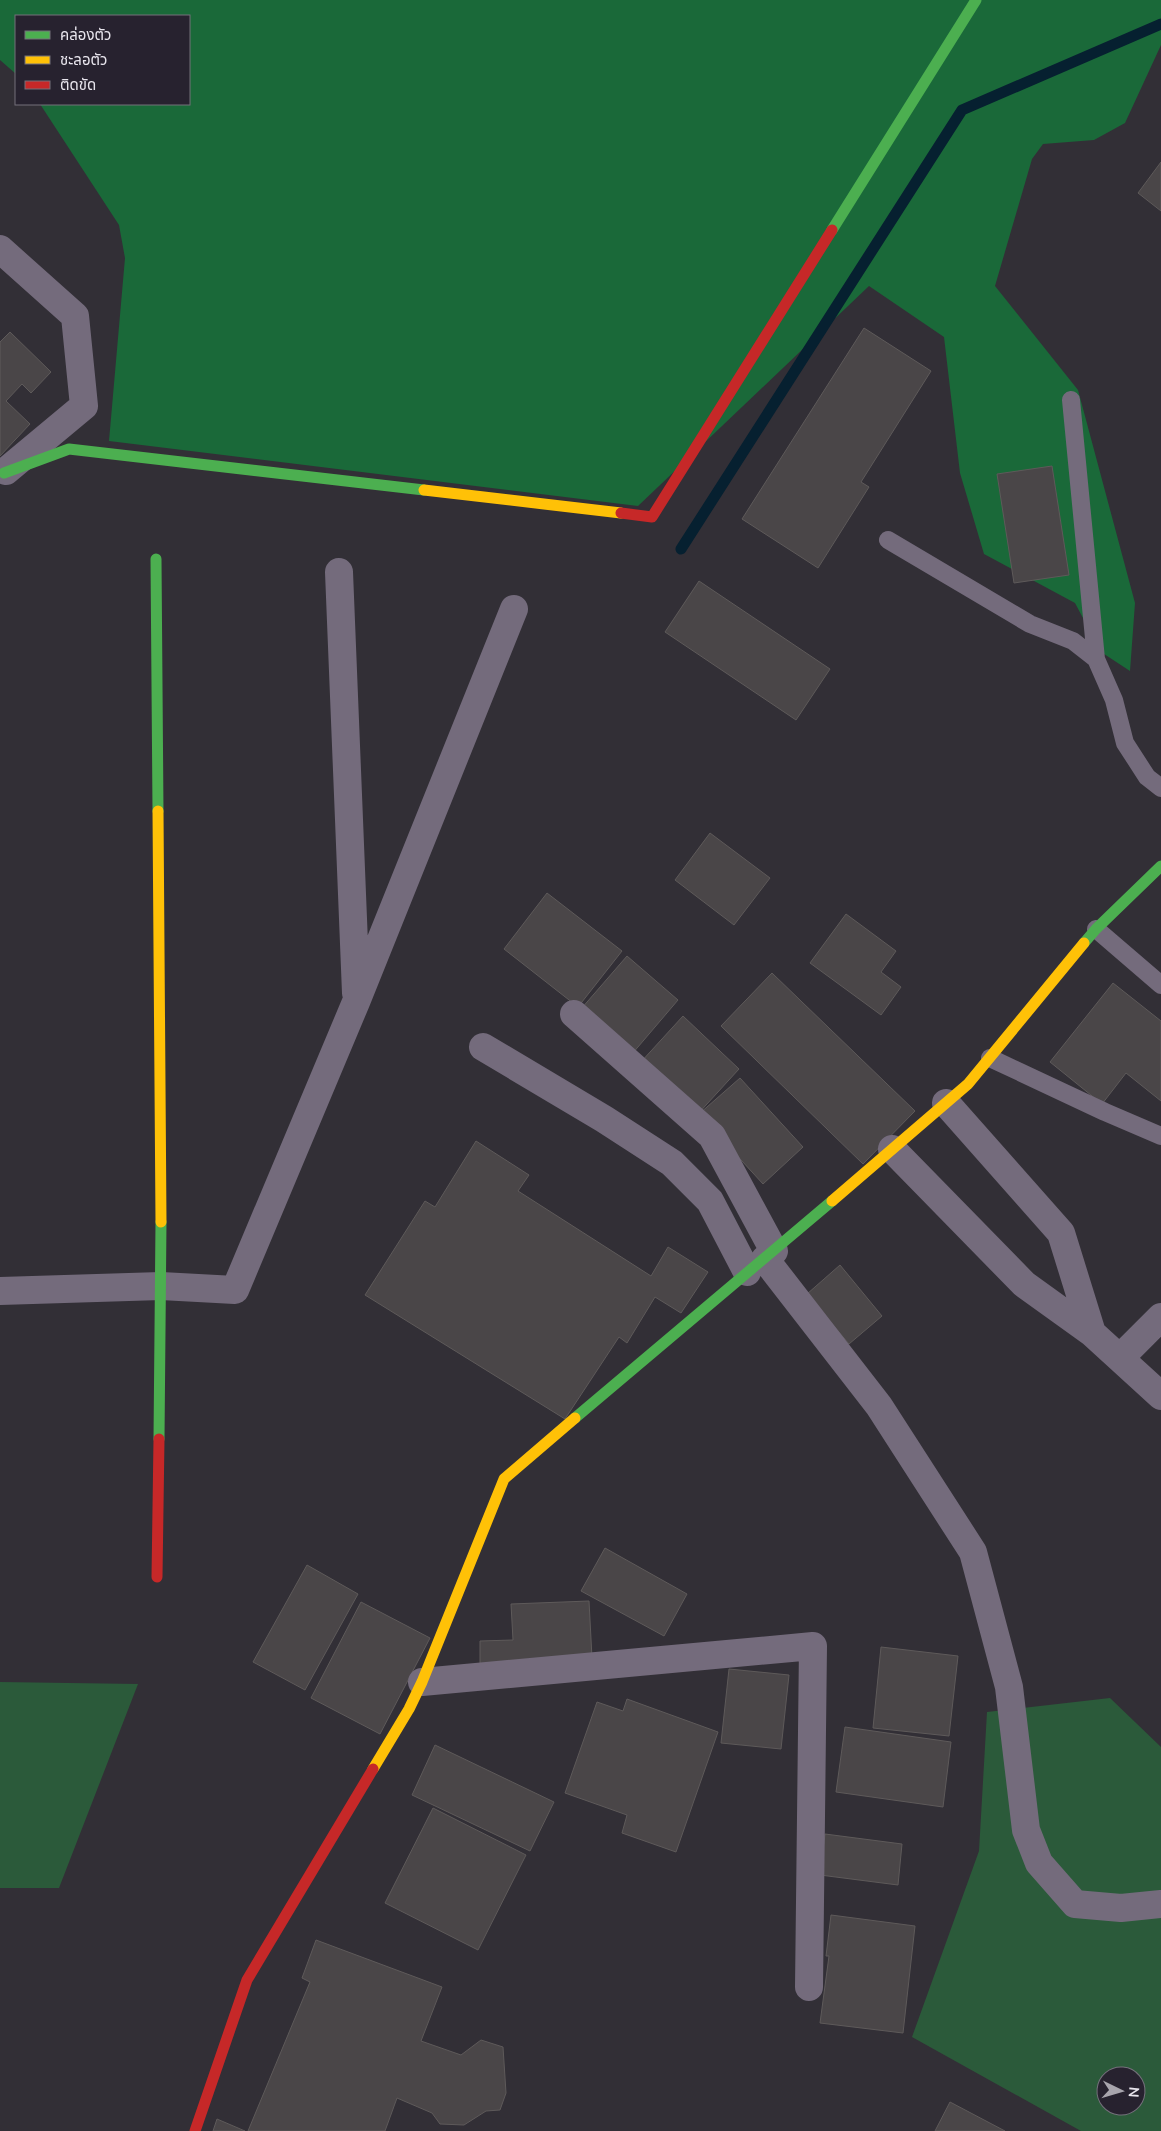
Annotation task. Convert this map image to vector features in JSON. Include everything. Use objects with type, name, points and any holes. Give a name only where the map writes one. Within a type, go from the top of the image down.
[{"type":"street","points":[[1,474],[69,449],[652,517],[976,0]]},
{"type":"street","points":[[0,250],[75,316],[84,406],[1,474]]},
{"type":"street","points":[[156,559],[161,1286],[157,1576]]},
{"type":"street","points":[[338,572],[356,1002]]},
{"type":"street","points":[[0,1291],[161,1286],[235,1290],[356,1002],[514,609]]},
{"type":"street","points":[[195,2131],[247,1980],[404,1718],[422,1682],[504,1479],[968,1084],[1096,929],[1161,866]]},
{"type":"street","points":[[574,1014],[712,1136],[762,1261]]},
{"type":"street","points":[[483,1047],[604,1119],[672,1163],[710,1201],[762,1261],[879,1406],[973,1552],[1009,1687],[1026,1830],[1039,1863],[1075,1904],[1121,1908],[1161,1904]]},
{"type":"street","points":[[946,1103],[1061,1233],[1092,1333]]},
{"type":"street","points":[[892,1149],[1024,1284],[1092,1333],[1161,1396]]},
{"type":"street","points":[[1120,1358],[1161,1317]]},
{"type":"street","points":[[422,1682],[813,1646],[809,1986]]},
{"type":"lane","points":[[1071,400],[1096,659],[1114,700],[1125,743],[1147,778],[1161,788]]},
{"type":"lane","points":[[888,540],[1030,624],[1073,641],[1096,659]]},
{"type":"lane","points":[[1096,929],[1161,985]]},
{"type":"lane","points":[[990,1058],[1161,1136]]},
{"type":"green space","points":[[0,0],[1161,0],[1161,45],[1125,123],[1094,140],[1043,144],[1032,159],[995,286],[1078,390],[1135,603],[1130,671],[1101,652],[1075,603],[984,554],[960,473],[944,337],[869,286],[638,506],[109,441],[125,258],[119,225],[41,105],[190,105],[190,15],[15,15],[15,73],[0,60]]},
{"type":"green space","points":[[0,1682],[138,1684],[59,1888],[0,1888]]},
{"type":"green space","points":[[1110,1698],[1161,1747],[1161,2131],[1081,2131],[912,2037],[979,1851],[987,1712]]},
{"type":"building","points":[[1161,162],[1161,211],[1138,193]]},
{"type":"building","points":[[864,328],[931,371],[861,482],[869,487],[818,568],[742,519]]},
{"type":"building","points":[[10,332],[51,372],[31,393],[22,384],[6,401],[30,424],[0,456],[0,342]]},
{"type":"building","points":[[1052,466],[1069,575],[1014,583],[997,474]]},
{"type":"building","points":[[699,581],[830,669],[796,720],[665,632]]},
{"type":"building","points":[[710,833],[770,878],[734,925],[675,880]]},
{"type":"building","points":[[547,893],[622,951],[578,1007],[504,949]]},
{"type":"building","points":[[846,914],[896,951],[881,972],[901,987],[881,1015],[810,963]]},
{"type":"building","points":[[627,956],[678,1000],[632,1054],[581,1009]]},
{"type":"building","points":[[772,973],[915,1111],[863,1164],[721,1026]]},
{"type":"building","points":[[1113,983],[1161,1021],[1161,1101],[1126,1073],[1102,1104],[1050,1062]]},
{"type":"building","points":[[683,1016],[739,1069],[696,1116],[640,1063]]},
{"type":"building","points":[[740,1078],[803,1147],[763,1184],[699,1114]]},
{"type":"building","points":[[476,1141],[529,1175],[518,1191],[651,1276],[668,1247],[708,1272],[681,1313],[655,1297],[627,1343],[619,1337],[565,1419],[365,1295],[425,1201],[435,1207]]},
{"type":"building","points":[[840,1265],[882,1316],[849,1344],[807,1294]]},
{"type":"building","points":[[605,1548],[687,1594],[664,1636],[581,1591]]},
{"type":"building","points":[[307,1565],[358,1594],[305,1690],[253,1662]]},
{"type":"building","points":[[589,1601],[592,1658],[480,1664],[480,1641],[513,1640],[511,1604]]},
{"type":"building","points":[[361,1602],[430,1638],[380,1734],[311,1698]]},
{"type":"building","points":[[881,1647],[958,1656],[949,1736],[873,1728]]},
{"type":"building","points":[[729,1669],[789,1675],[781,1749],[721,1743]]},
{"type":"building","points":[[627,1699],[718,1732],[676,1852],[622,1833],[627,1815],[565,1793],[597,1702],[623,1711]]},
{"type":"building","points":[[845,1727],[951,1742],[943,1807],[836,1792]]},
{"type":"building","points":[[435,1745],[554,1802],[530,1851],[412,1795]]},
{"type":"building","points":[[433,1808],[526,1855],[478,1950],[385,1903]]},
{"type":"building","points":[[825,1834],[902,1844],[898,1885],[820,1875]]},
{"type":"building","points":[[831,1915],[915,1926],[903,2033],[820,2023],[829,1956],[826,1956]]},
{"type":"building","points":[[316,1940],[442,1987],[421,2041],[461,2055],[481,2040],[503,2047],[506,2093],[500,2110],[486,2111],[464,2125],[440,2124],[432,2113],[397,2098],[385,2131],[248,2131],[310,1982],[302,1978]]},
{"type":"building","points":[[950,2102],[1005,2131],[935,2131]]},
{"type":"building","points":[[217,2119],[245,2131],[213,2131]]},
{"type":"waterway","points":[[681,549],[962,110],[1161,24]]},
{"type":"traffic: fast","points":[[832,230],[976,0]]},
{"type":"traffic: fast","points":[[4,473],[69,449],[424,490]]},
{"type":"traffic: fast","points":[[156,559],[158,811]]},
{"type":"traffic: fast","points":[[1084,943],[1161,866]]},
{"type":"traffic: fast","points":[[575,1418],[832,1201]]},
{"type":"traffic: fast","points":[[159,1439],[161,1222]]},
{"type":"traffic: slow","points":[[424,490],[621,513]]},
{"type":"traffic: slow","points":[[158,811],[161,1222]]},
{"type":"traffic: slow","points":[[832,1201],[968,1084],[1084,943]]},
{"type":"traffic: slow","points":[[373,1769],[409,1709],[422,1682],[504,1479],[575,1418]]},
{"type":"traffic: jam","points":[[621,513],[652,517],[832,230]]},
{"type":"traffic: jam","points":[[157,1577],[159,1439]]},
{"type":"traffic: jam","points":[[195,2131],[247,1980],[373,1769]]}]
